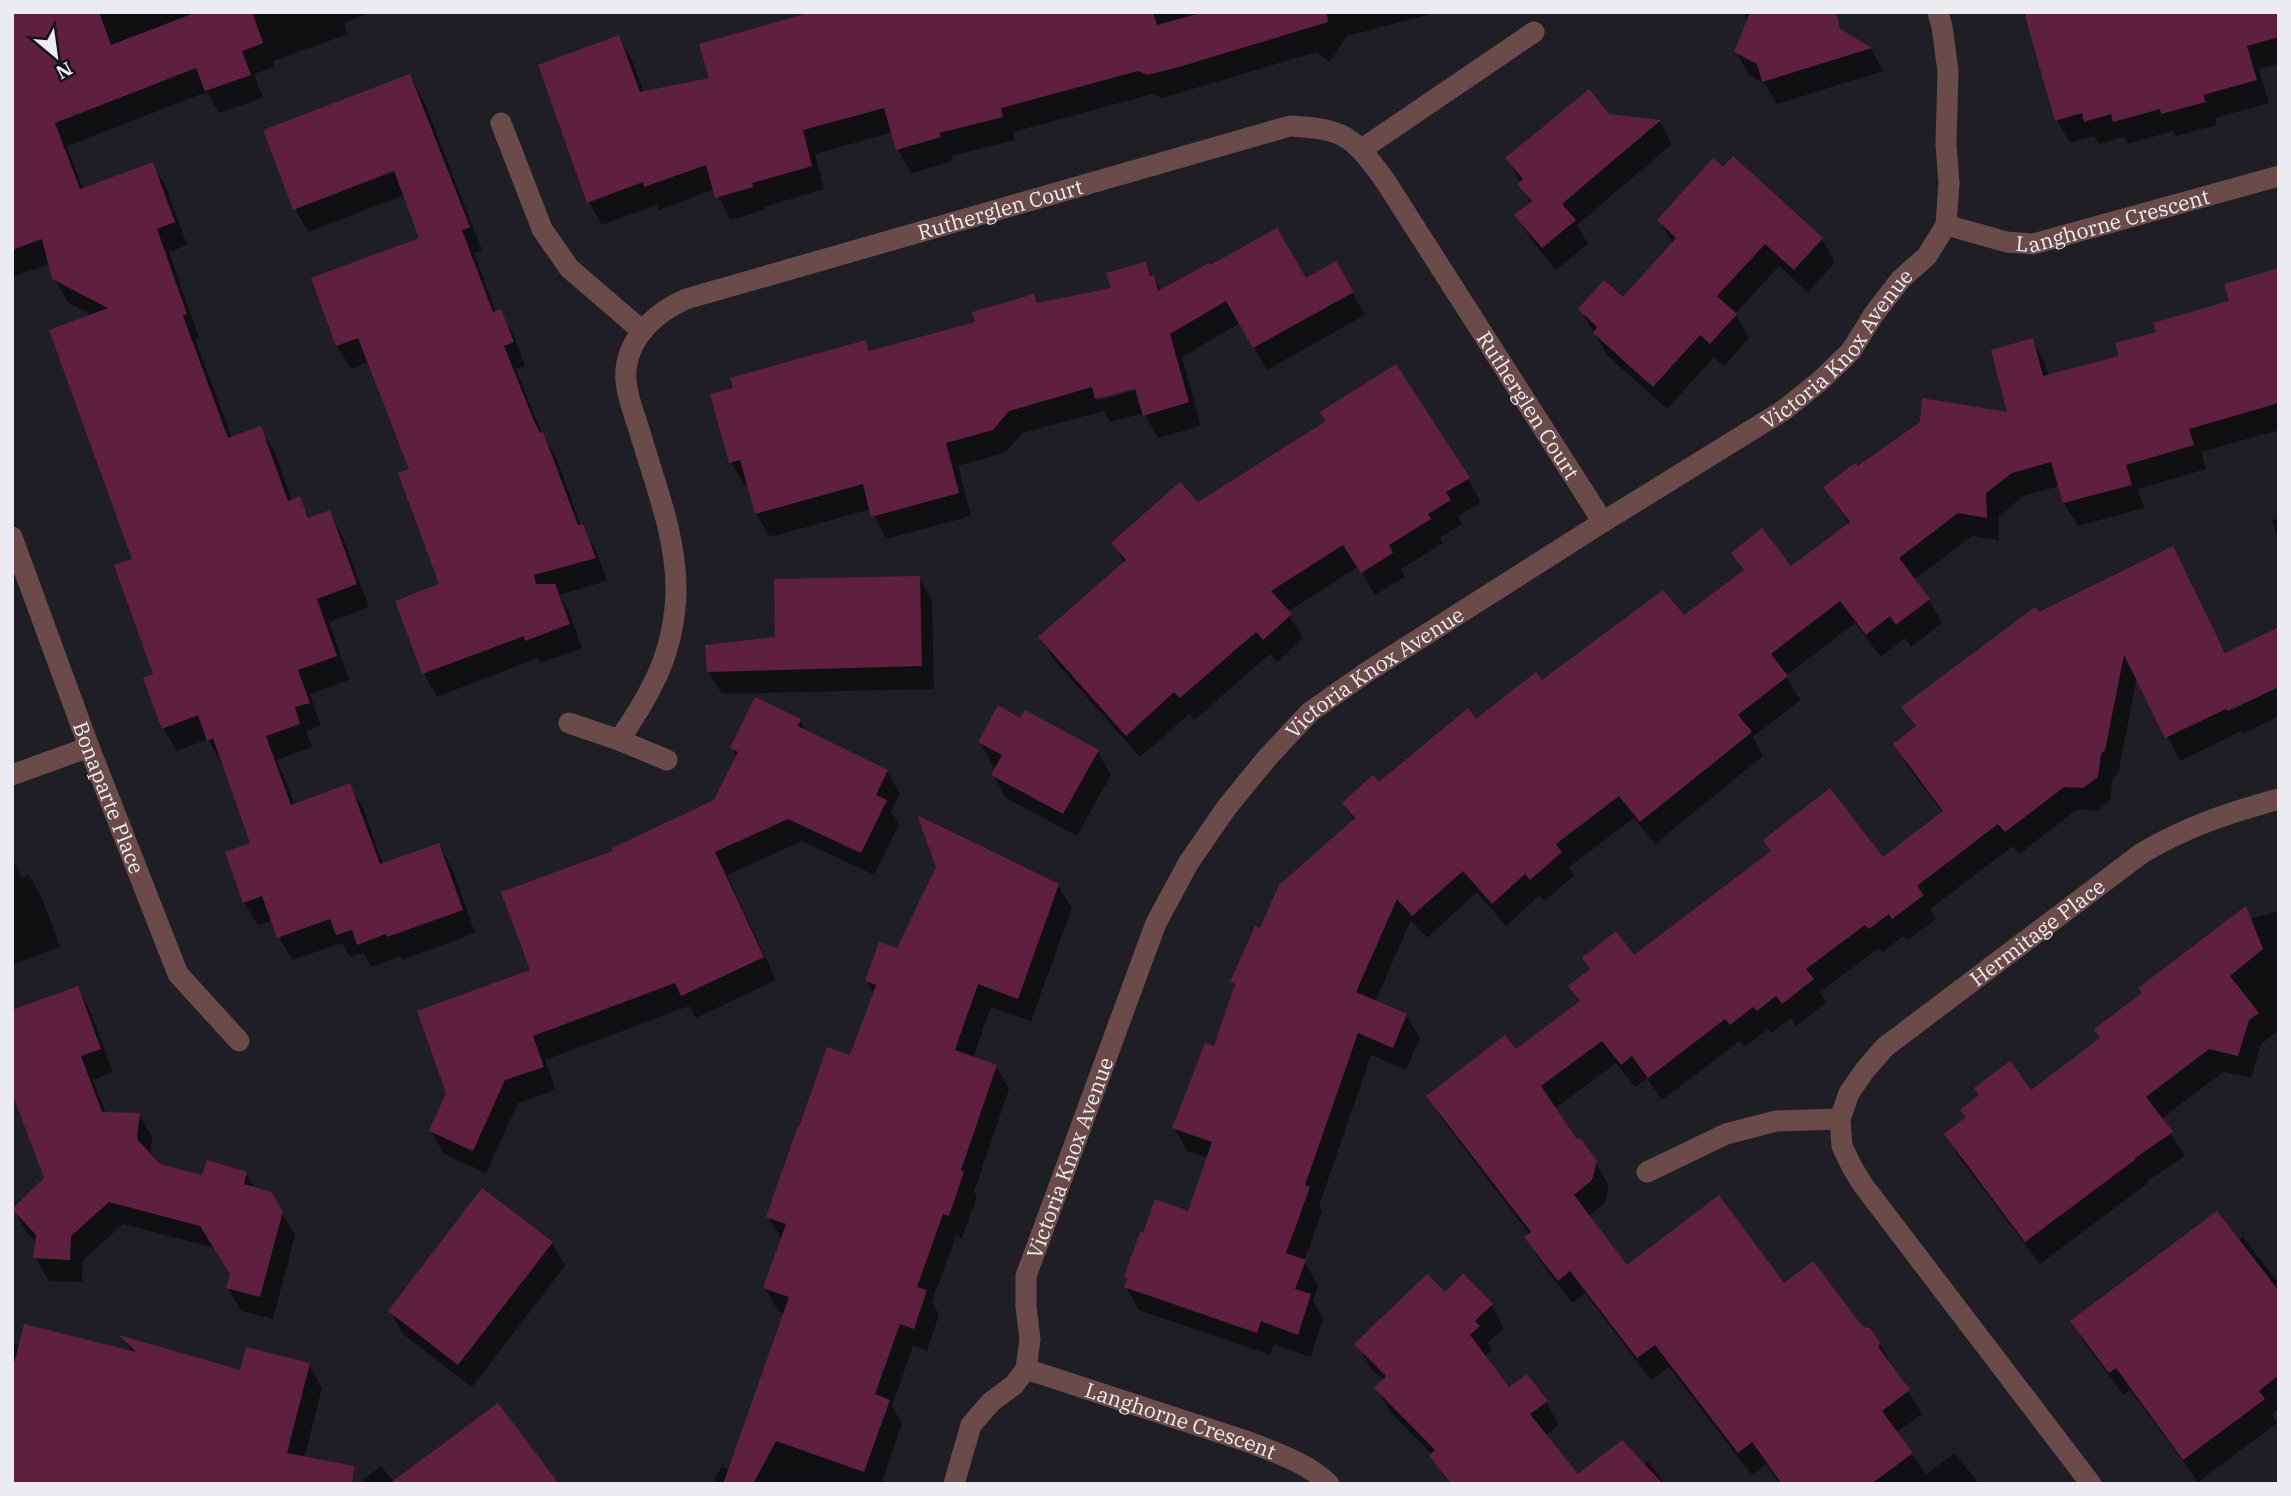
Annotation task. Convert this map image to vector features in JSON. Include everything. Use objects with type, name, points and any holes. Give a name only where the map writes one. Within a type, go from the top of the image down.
[{"type":"street","name":"Victoria Knox Avenue","points":[[1026,1369],[1030,1339],[1026,1276],[1156,923],[1188,862],[1227,807],[1267,758],[1310,712],[1367,672],[1602,522],[1784,410],[1821,381],[1851,351],[1874,314],[1901,279],[1927,256],[1946,225],[1950,183],[1946,144],[1948,71],[1938,12]]},
{"type":"street","points":[[1362,149],[1534,32]]},
{"type":"street","points":[[501,123],[542,229],[569,268],[641,330],[631,350],[626,370],[629,397],[667,522],[676,592],[672,636],[657,678],[643,705],[619,740]]},
{"type":"street","name":"Rutherglen Court","points":[[641,330],[666,310],[686,299],[1290,126],[1323,128],[1343,135],[1362,149],[1384,179],[1602,522]]},
{"type":"street","name":"Langhorne Crescent","points":[[1946,225],[2007,242],[2033,244],[2279,176]]},
{"type":"street","name":"Bonaparte Place","points":[[12,537],[89,747],[178,974],[239,1041]]},
{"type":"street","points":[[569,723],[667,760]]},
{"type":"street","points":[[12,775],[89,747]]},
{"type":"street","name":"Hermitage Place","points":[[1840,1119],[1849,1093],[1885,1047],[2142,853],[2170,836],[2203,822],[2279,799]]},
{"type":"street","points":[[1647,1172],[1726,1134],[1776,1121],[1840,1119],[1842,1146],[1863,1185],[2091,1484]]},
{"type":"street","name":"Langhorne Crescent","points":[[1026,1369],[1250,1442],[1284,1456],[1321,1476],[1329,1484]]},
{"type":"street","points":[[954,1484],[971,1425],[991,1402],[1014,1385],[1026,1369]]},
{"type":"building","points":[[12,12],[99,12],[111,45],[197,12],[252,12],[263,43],[242,51],[251,75],[205,91],[196,68],[55,123],[80,189],[153,162],[175,222],[157,229],[187,314],[183,316],[228,438],[261,426],[288,501],[300,496],[308,518],[330,510],[357,584],[317,599],[337,656],[298,670],[310,703],[295,707],[300,724],[266,736],[291,805],[350,783],[380,864],[439,843],[463,910],[357,945],[352,930],[336,935],[330,919],[277,938],[262,896],[243,903],[225,852],[250,843],[213,738],[207,741],[198,715],[162,729],[143,678],[153,674],[114,565],[132,559],[49,330],[108,308],[52,279],[42,239],[12,250]]},
{"type":"building","points":[[811,12],[1153,12],[1157,25],[1204,12],[1327,12],[1328,22],[1148,75],[1138,71],[1001,108],[1003,117],[939,133],[941,137],[896,150],[884,108],[803,130],[812,166],[752,183],[753,187],[715,198],[706,165],[644,187],[643,182],[587,203],[538,65],[619,35],[640,92],[709,78],[699,44]]},
{"type":"building","points":[[1750,12],[1836,12],[1840,29],[1872,48],[1762,82],[1757,64],[1734,52]]},
{"type":"building","points":[[2024,12],[2279,12],[2279,37],[2247,46],[2257,80],[2203,95],[2206,102],[2161,114],[2160,109],[2113,122],[2111,114],[2084,122],[2082,113],[2055,121]]},
{"type":"building","points":[[410,74],[470,227],[462,230],[493,312],[501,309],[514,342],[504,346],[534,421],[540,433],[543,432],[578,525],[583,524],[596,558],[534,575],[536,584],[555,584],[570,624],[525,641],[524,636],[422,674],[395,601],[439,584],[398,473],[409,469],[358,338],[336,346],[311,278],[419,238],[394,171],[293,210],[263,130]]},
{"type":"building","points":[[1589,89],[1609,114],[1661,120],[1562,204],[1576,220],[1542,248],[1514,215],[1532,201],[1517,184],[1523,179],[1505,158]]},
{"type":"building","points":[[1733,156],[1823,238],[1794,270],[1765,244],[1717,296],[1737,314],[1710,344],[1700,335],[1653,387],[1593,333],[1597,327],[1578,309],[1604,280],[1623,297],[1676,238],[1657,220],[1713,158],[1723,167]]},
{"type":"building","points":[[1277,228],[1306,278],[1336,261],[1354,292],[1253,348],[1226,301],[1170,334],[1189,402],[1143,416],[1135,389],[1095,399],[1092,387],[1009,411],[993,430],[946,443],[959,493],[871,517],[863,484],[755,514],[740,460],[729,463],[710,394],[733,388],[730,378],[866,340],[869,351],[975,322],[972,312],[1034,294],[1037,303],[1111,288],[1106,273],[1146,262],[1150,276],[1154,275],[1158,291]]},
{"type":"building","points":[[2279,268],[2279,403],[2189,429],[2194,445],[2126,465],[2132,485],[2063,503],[2051,462],[2012,473],[1986,493],[1987,518],[1958,513],[1899,558],[1930,599],[1896,625],[1890,616],[1866,635],[1840,601],[1771,654],[1788,676],[1738,715],[1752,732],[1640,822],[1619,796],[1556,844],[1562,852],[1530,880],[1525,874],[1492,904],[1463,871],[1412,916],[1397,899],[1356,992],[1407,1014],[1393,1048],[1358,1033],[1305,1185],[1310,1187],[1286,1253],[1306,1260],[1295,1289],[1311,1294],[1298,1335],[1261,1321],[1257,1333],[1124,1287],[1127,1278],[1124,1277],[1155,1199],[1188,1211],[1212,1142],[1172,1128],[1205,1043],[1214,1046],[1235,984],[1230,982],[1255,926],[1260,928],[1279,885],[1355,818],[1342,803],[1373,775],[1379,782],[1468,708],[1476,719],[1536,672],[1542,680],[1663,590],[1684,615],[1744,570],[1731,553],[1762,528],[1791,566],[1850,522],[1823,487],[1855,463],[1858,466],[1920,422],[1922,398],[2007,412],[1991,350],[2033,338],[2043,376],[2119,356],[2115,343],[2156,332],[2153,323],[2229,301],[2224,284]]},
{"type":"building","points":[[1396,364],[1470,478],[1446,492],[1451,500],[1428,514],[1431,519],[1389,545],[1393,553],[1361,573],[1343,545],[1271,591],[1292,614],[1263,640],[1256,632],[1180,698],[1174,692],[1126,736],[1038,637],[1126,560],[1111,543],[1180,482],[1198,502],[1326,421],[1320,412]]},
{"type":"building","points":[[2173,546],[2225,653],[2279,627],[2279,687],[2165,738],[2124,655],[2098,777],[2083,788],[2064,787],[2005,832],[1998,824],[1917,886],[1924,895],[1892,919],[1889,914],[1869,929],[1865,925],[1806,969],[1814,979],[1782,1004],[1776,996],[1757,1011],[1753,1007],[1730,1025],[1725,1019],[1648,1078],[1632,1056],[1621,1065],[1602,1041],[1541,1086],[1576,1138],[1581,1139],[1597,1161],[1592,1180],[1574,1195],[1627,1265],[1719,1195],[1784,1283],[1813,1261],[1863,1327],[1870,1328],[1880,1342],[1879,1348],[1910,1390],[1882,1411],[1913,1453],[1871,1484],[1782,1484],[1752,1442],[1738,1453],[1655,1345],[1637,1358],[1570,1271],[1558,1281],[1524,1237],[1531,1232],[1426,1096],[1505,1035],[1516,1049],[1580,1001],[1568,986],[1590,969],[1582,958],[1616,931],[1634,955],[1771,851],[1763,840],[1830,788],[1883,857],[1943,811],[1893,744],[1916,726],[1901,707],[2035,607],[2039,612]]},
{"type":"building","points":[[920,576],[922,666],[707,672],[705,645],[775,637],[774,579]]},
{"type":"building","points":[[755,697],[801,719],[798,726],[888,770],[876,795],[887,800],[861,853],[788,819],[715,852],[764,957],[681,996],[675,983],[533,1036],[544,1067],[505,1080],[473,1151],[429,1131],[446,1093],[417,1011],[530,970],[501,892],[613,851],[612,848],[714,800],[738,752],[730,748]]},
{"type":"building","points":[[998,705],[1020,718],[1025,710],[1099,750],[1063,814],[991,775],[1002,755],[978,742]]},
{"type":"building","points":[[917,815],[1059,884],[1018,999],[978,984],[955,1050],[997,1065],[961,1170],[964,1172],[949,1216],[943,1214],[917,1287],[927,1290],[914,1329],[900,1324],[875,1394],[890,1400],[864,1472],[776,1441],[753,1484],[723,1484],[789,1297],[763,1288],[786,1224],[766,1217],[827,1047],[850,1055],[876,985],[865,981],[879,942],[897,948],[936,867]]},
{"type":"building","points":[[2246,906],[2263,949],[2230,976],[2259,1013],[2249,1020],[2238,1056],[2209,1049],[2146,1097],[2173,1132],[2025,1242],[1944,1134],[1966,1117],[1960,1110],[1979,1095],[1974,1088],[2010,1061],[2031,1090],[2100,1038],[2094,1029],[2142,993],[2138,988]]},
{"type":"building","points":[[78,986],[101,1049],[81,1056],[102,1112],[140,1113],[137,1139],[160,1164],[202,1175],[207,1160],[247,1172],[244,1184],[271,1192],[283,1211],[260,1297],[226,1288],[230,1274],[200,1226],[109,1202],[71,1236],[70,1260],[33,1258],[36,1235],[12,1209],[44,1178],[12,1093],[12,1010]]},
{"type":"building","points":[[482,1188],[553,1242],[458,1365],[388,1311]]},
{"type":"building","points":[[2217,1211],[2279,1291],[2279,1375],[2259,1391],[2265,1399],[2183,1460],[2116,1368],[2109,1373],[2070,1321]]},
{"type":"building","points":[[1463,1273],[1493,1304],[1475,1321],[1480,1326],[1470,1335],[1509,1387],[1527,1374],[1548,1401],[1530,1414],[1578,1474],[1622,1440],[1663,1484],[1451,1484],[1429,1455],[1435,1450],[1374,1388],[1386,1376],[1354,1344],[1427,1274],[1445,1292]]},
{"type":"building","points":[[24,1324],[136,1352],[119,1335],[240,1370],[246,1347],[310,1363],[287,1453],[354,1466],[352,1484],[12,1484],[12,1371]]},
{"type":"building","points":[[498,1403],[559,1484],[389,1484]]}]
